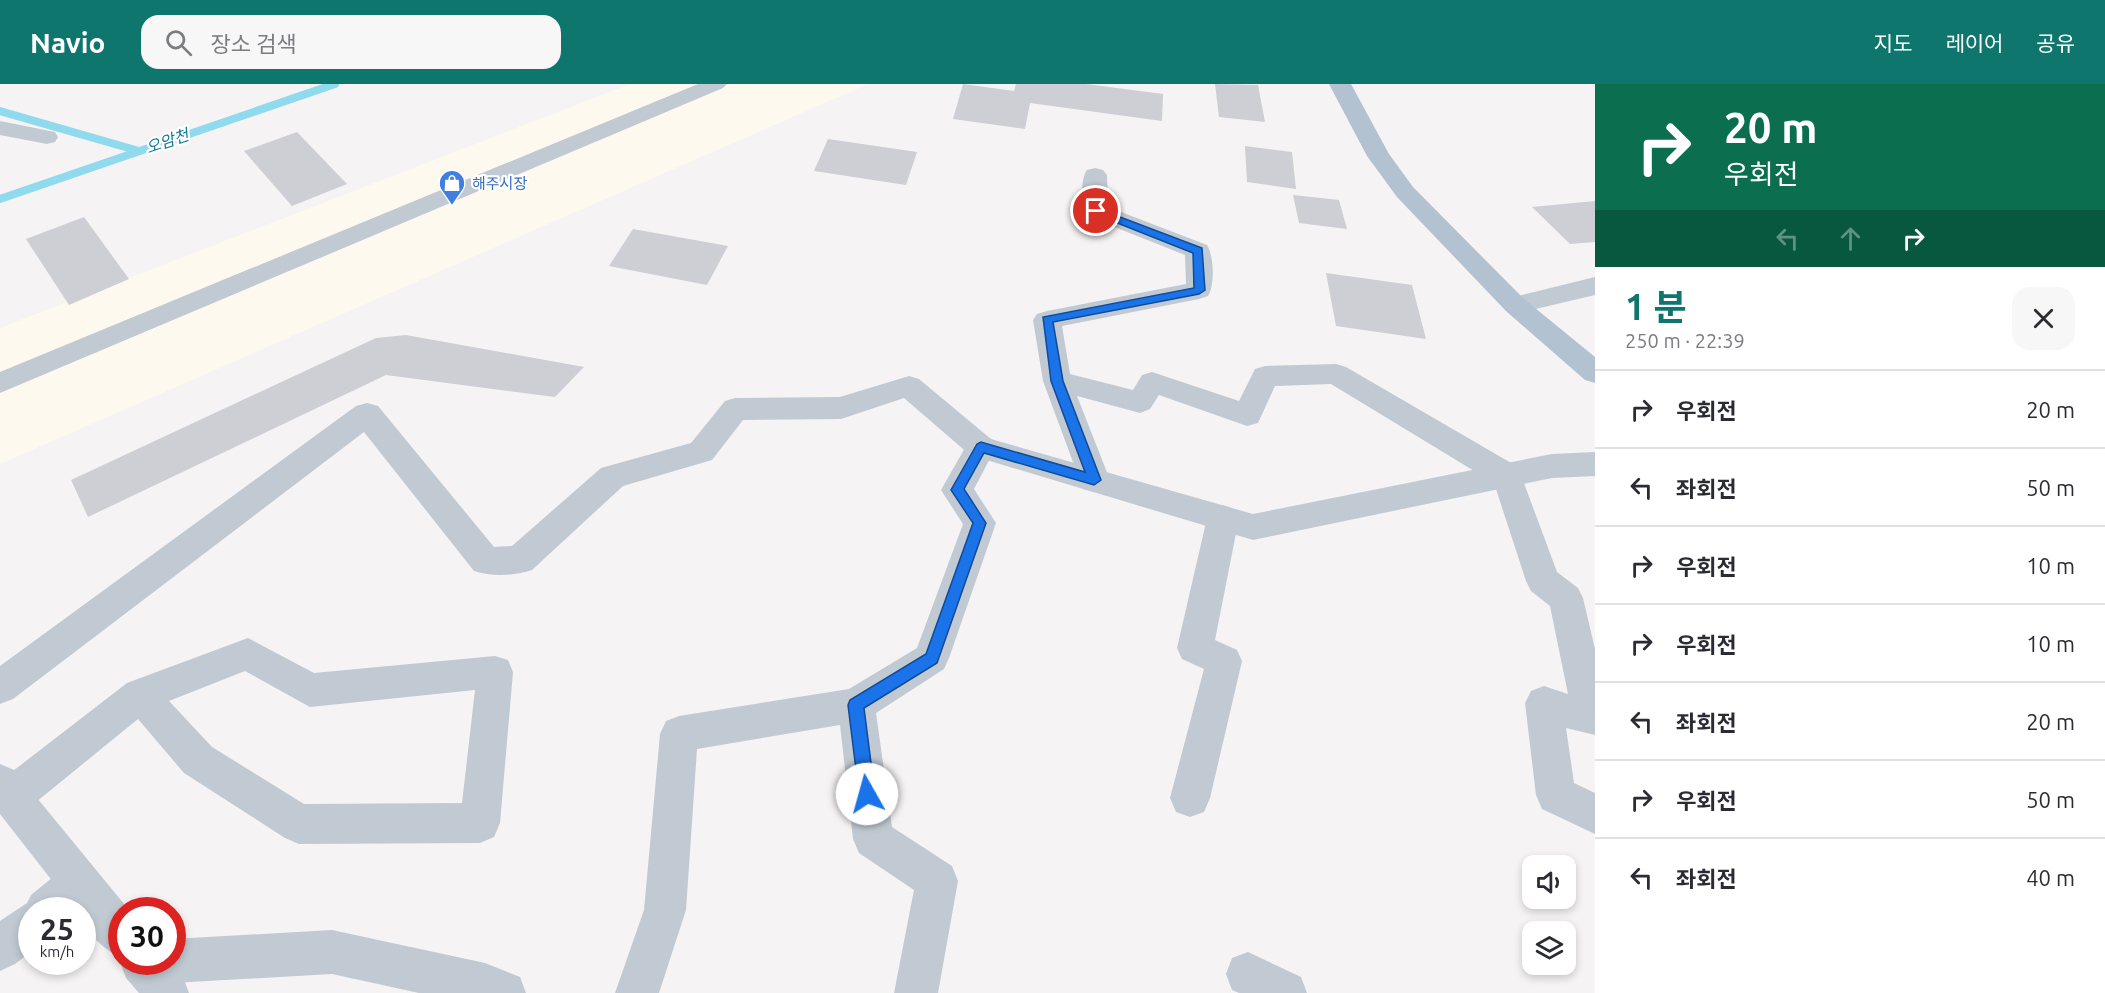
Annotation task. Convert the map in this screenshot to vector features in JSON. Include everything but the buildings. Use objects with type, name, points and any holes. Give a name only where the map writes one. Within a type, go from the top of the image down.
[{"type":"main road","points":[[1340,84],[1378,156],[1405,192],[1515,304],[1595,373]]},
{"type":"street","points":[[0,383],[716,84]]},
{"type":"street","points":[[0,128],[47,137]]},
{"type":"street","points":[[1094,480],[1057,381],[1047,320],[1199,290],[1198,251],[1096,211],[1095,175]]},
{"type":"street","points":[[1515,304],[1595,286]]},
{"type":"street","points":[[1057,381],[1140,402],[1152,382],[1247,415],[1265,376],[1336,374],[1507,476],[1543,581],[1566,598],[1592,719],[1544,703],[1556,795],[1595,814]]},
{"type":"street","points":[[0,687],[367,414],[486,561],[520,560],[612,477],[701,452],[735,409],[841,408],[909,386],[981,447],[1253,526],[1552,466],[1595,464]]},
{"type":"street","points":[[637,993],[665,910],[679,734],[856,705],[932,658],[980,523],[957,490],[981,447]]},
{"type":"street","points":[[1190,798],[1224,661],[1196,648],[1223,518]]},
{"type":"street","points":[[108,915],[79,883],[5,790],[140,695],[248,654],[310,690],[495,672],[480,823],[298,824],[198,760],[140,695]]},
{"type":"street","points":[[856,705],[873,839],[937,881],[916,993]]},
{"type":"street","points":[[62,897],[79,883]]},
{"type":"street","points":[[0,949],[18,934]]},
{"type":"street","points":[[186,961],[332,952],[484,985],[504,993]]},
{"type":"shaded area","name":"해주시장","points":[[630,84],[868,84],[0,464],[0,328]]},
{"type":"waterway","name":"오암천","points":[[0,199],[335,84]]},
{"type":"waterway","points":[[0,111],[139,151]]},
{"type":"place","name":"해주시장","points":[[452,206]]},
{"type":"route","points":[[867,794],[856,705],[932,658],[980,523],[957,490],[981,447],[1094,480],[1057,381],[1047,320],[1199,290],[1198,251],[1096,211]]}]
